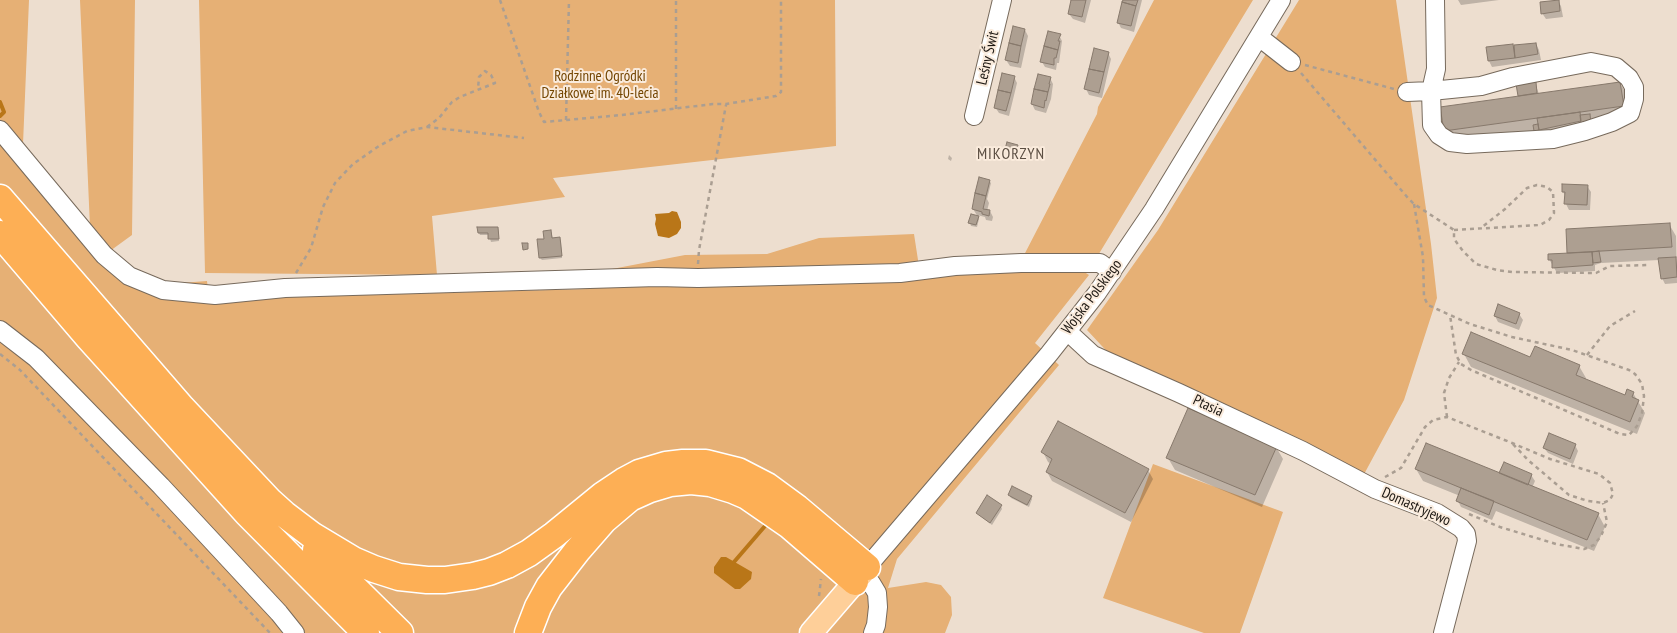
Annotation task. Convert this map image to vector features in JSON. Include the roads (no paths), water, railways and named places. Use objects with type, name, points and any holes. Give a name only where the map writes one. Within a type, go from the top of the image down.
[{"type":"highway","points":[[0,198],[176,401],[264,496],[400,633]]},
{"type":"highway","points":[[0,234],[89,338],[230,494],[366,633]]},
{"type":"highway","points":[[264,496],[313,536],[353,560],[399,577],[427,580],[450,579],[489,572],[529,553],[602,495],[639,473],[666,465],[706,463],[738,472],[766,486],[797,508],[861,575]]},
{"type":"highway","points":[[528,633],[546,592],[563,568],[613,511],[630,498],[650,489],[670,484],[691,481],[710,483],[747,496],[861,575]]},
{"type":"main road","points":[[811,633],[861,575]]},
{"type":"street","name":"Leśny Świt","points":[[974,116],[1002,0]]},
{"type":"street","points":[[1408,92],[1431,91],[1481,86],[1513,77],[1591,62],[1604,63],[1616,67],[1628,78],[1634,87],[1634,99],[1630,113],[1612,122],[1553,139],[1467,144],[1450,142],[1439,135],[1432,125],[1431,91],[1436,69],[1434,0]]},
{"type":"street","name":"Wojska Polskiego","points":[[861,575],[1068,331],[1112,272],[1154,209],[1259,36],[1274,2]]},
{"type":"street","points":[[1259,36],[1291,62]]},
{"type":"street","points":[[0,130],[104,255],[129,276],[163,290],[215,295],[285,288],[657,277],[698,278],[900,273],[954,266],[1021,263],[1100,263],[1112,272]]},
{"type":"street","points":[[0,330],[36,358],[167,493],[295,633]]},
{"type":"street","name":"Ptasia","points":[[1068,331],[1093,355],[1179,393],[1353,476]]},
{"type":"street","name":"Domastryjewo","points":[[1353,476],[1375,489],[1437,513],[1461,528],[1466,534],[1467,541],[1443,633]]},
{"type":"street","points":[[861,575],[871,583],[877,593],[878,607],[873,633]]},
{"type":"waterway","points":[[0,102],[4,112],[0,116]]},
{"type":"waterway","points":[[734,562],[765,526]]},
{"type":"district","name":"MIKORZYN","points":[[1011,154]]},
{"type":"park label","name":"Rodzinne Ogródki Działkowe im. 40-lecia","points":[[600,86]]}]
